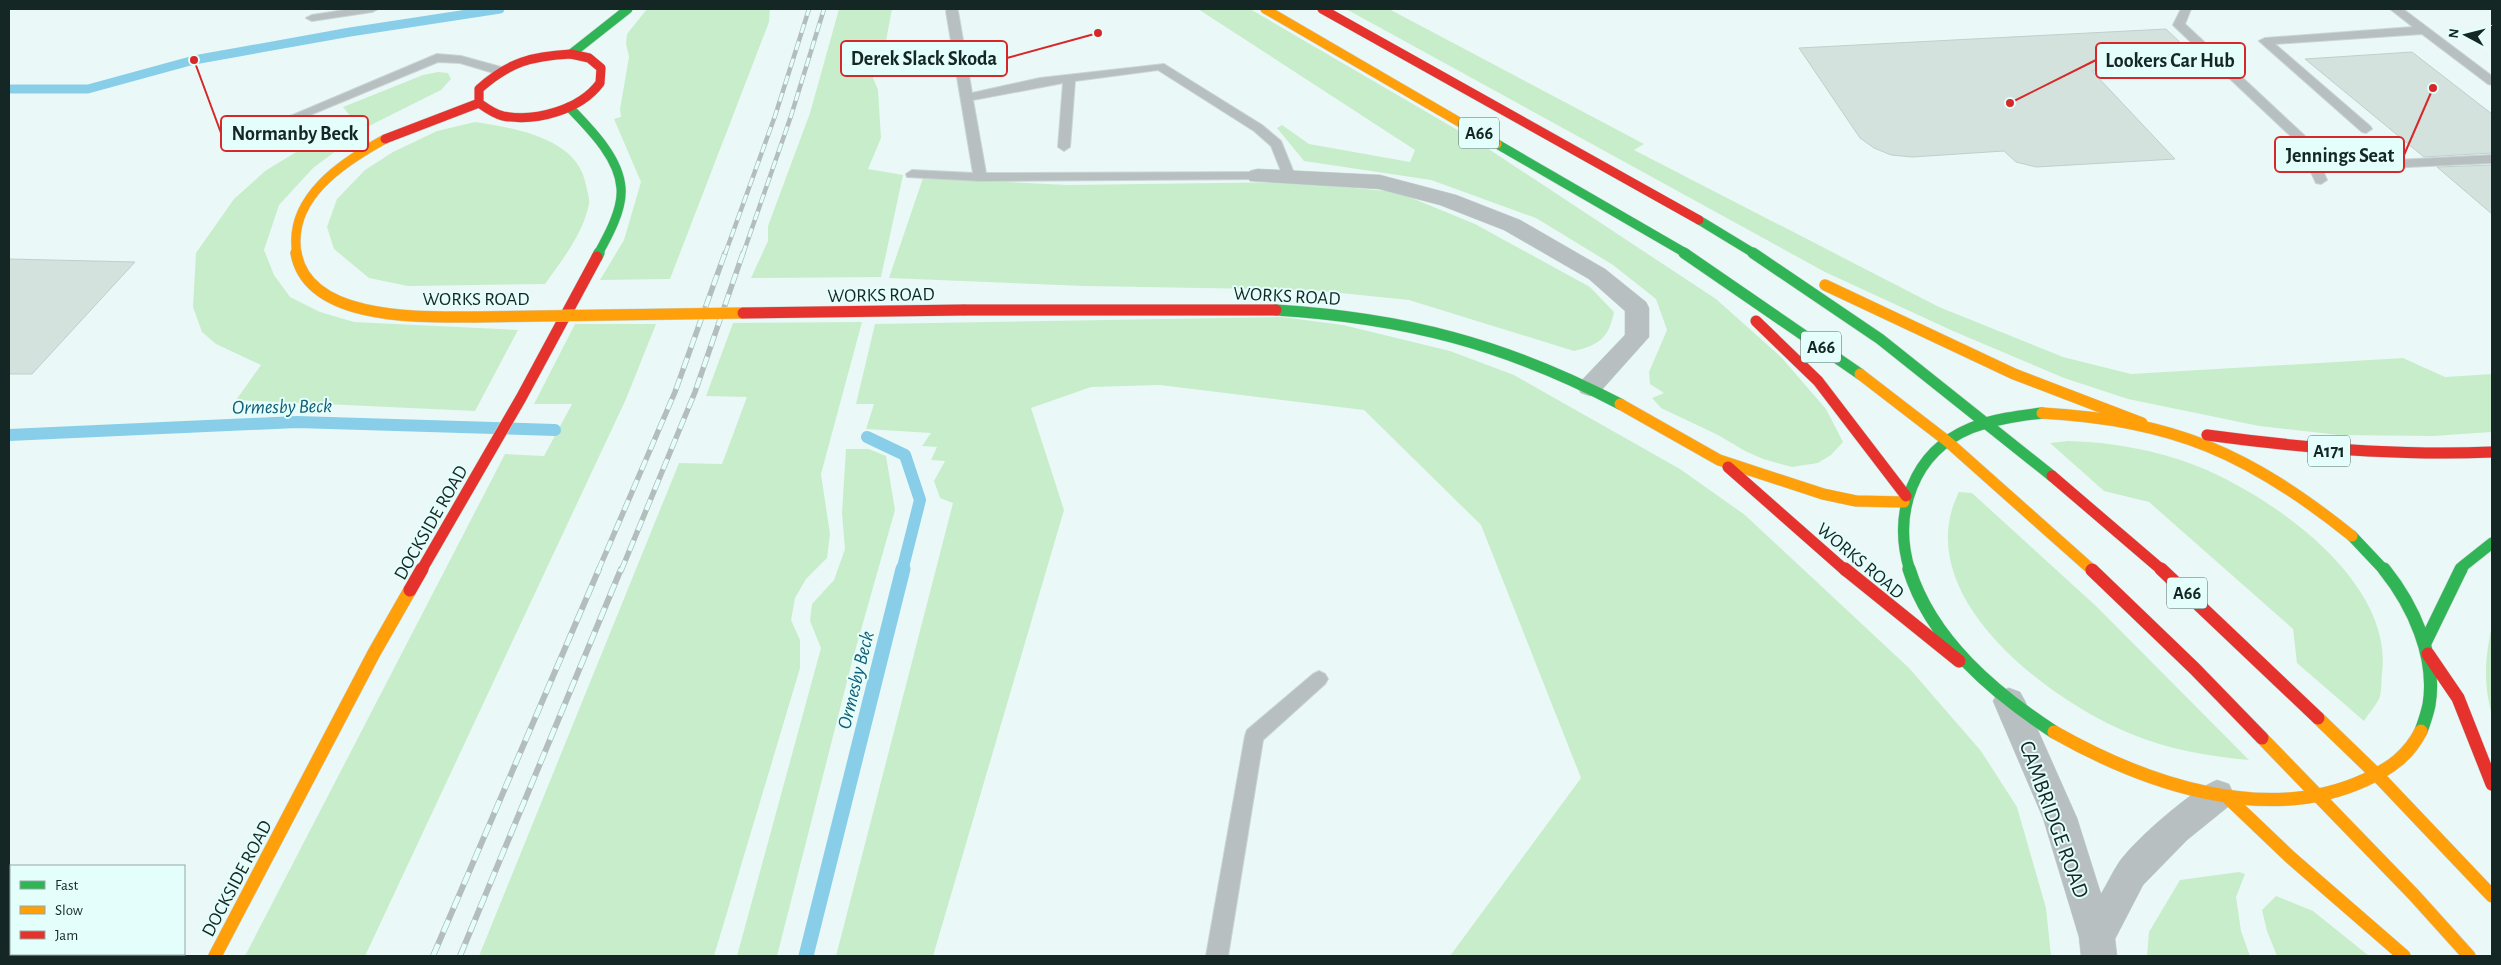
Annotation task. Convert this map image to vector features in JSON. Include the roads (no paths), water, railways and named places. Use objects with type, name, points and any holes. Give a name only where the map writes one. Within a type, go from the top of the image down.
[{"type":"main road","points":[[571,54],[628,9]]},
{"type":"main road","name":"A66","points":[[1265,9],[1693,258],[1878,387],[1947,441],[2091,569],[2195,669],[2316,797],[2414,895],[2468,956]]},
{"type":"main road","name":"A66","points":[[1322,9],[1677,206],[1747,249],[1880,339],[2086,503],[2201,605],[2378,776],[2492,896]]},
{"type":"main road","points":[[571,54],[589,58],[601,68],[601,80],[592,93],[569,107],[545,115],[524,117],[500,116],[486,110],[479,103],[479,89],[497,70],[515,61],[538,55],[571,54]]},
{"type":"main road","name":"WORKS ROAD","points":[[479,103],[388,138],[344,163],[312,194],[297,222],[294,245],[300,272],[316,290],[347,305],[389,314],[436,318],[963,310],[1238,309],[1308,310],[1360,316],[1423,326],[1506,350],[1590,387],[1719,460],[1823,494],[1856,501],[1905,499]]},
{"type":"main road","name":"DOCKSIDE ROAD","points":[[215,956],[374,653],[521,398],[610,233],[621,188],[609,156],[587,124],[569,107]]},
{"type":"main road","name":"A66","points":[[1747,249],[2014,374],[2142,423]]},
{"type":"main road","name":"A66","points":[[1693,258],[1736,303]]},
{"type":"main road","name":"A66","points":[[1749,316],[1778,339],[1804,365],[1860,433],[1905,499]]},
{"type":"main road","points":[[2492,543],[2463,566],[2426,648],[2432,690],[2426,724],[2407,753],[2378,776],[2360,785],[2316,797],[2273,800],[2222,795],[2173,784],[2128,769],[2094,754],[2046,727],[1998,691],[1956,650],[1932,618],[1915,587],[1905,556],[1902,528],[1905,499],[1920,469],[1929,456],[1947,441],[1986,423],[2013,416],[2066,413],[2107,416],[2142,423],[2208,444],[2249,463],[2289,486],[2326,513],[2359,542],[2388,575],[2410,608],[2426,648],[2458,698],[2474,743],[2492,784]]},
{"type":"main road","name":"A171","points":[[2166,430],[2334,452],[2451,455],[2492,452]]},
{"type":"main road","name":"WORKS ROAD","points":[[1719,460],[1818,549],[1998,691]]},
{"type":"main road","points":[[2222,795],[2404,956]]},
{"type":"street","points":[[1258,176],[1380,182],[1448,200],[1512,225],[1597,274],[1637,308],[1636,337],[1590,387]]},
{"type":"street","name":"CAMBRIDGE ROAD","points":[[1998,691],[2060,818],[2098,947]]},
{"type":"street","name":"CAMBRIDGE ROAD","points":[[2098,947],[2131,874],[2174,829],[2222,795]]},
{"type":"lane","points":[[312,18],[372,9]]},
{"type":"lane","points":[[2186,9],[2179,25],[2302,140],[2321,180]]},
{"type":"lane","points":[[2396,9],[2492,81]]},
{"type":"lane","points":[[952,11],[965,98],[980,177]]},
{"type":"lane","points":[[2366,130],[2265,40],[2424,30]]},
{"type":"lane","points":[[294,117],[437,58],[461,60],[497,70]]},
{"type":"lane","points":[[965,98],[1069,78],[1160,66],[1258,128],[1277,144],[1290,178]]},
{"type":"lane","points":[[1064,147],[1069,78]]},
{"type":"lane","points":[[2315,168],[2492,159]]},
{"type":"lane","points":[[912,174],[980,177],[1258,176]]},
{"type":"lane","points":[[1216,956],[1254,736],[1319,679]]},
{"type":"waterway","points":[[9,89],[88,89],[194,60],[350,32],[500,9]]},
{"type":"waterway","name":"Ormesby Beck","points":[[9,435],[297,422],[555,430]]},
{"type":"waterway","name":"Ormesby Beck","points":[[867,437],[905,455],[920,500],[902,571]]},
{"type":"waterway","name":"Ormesby Beck","points":[[806,956],[903,569]]},
{"type":"railway","points":[[725,254],[775,116],[809,9]]},
{"type":"railway","points":[[743,254],[791,116],[824,9]]},
{"type":"railway","points":[[598,571],[675,392],[725,253]]},
{"type":"railway","points":[[621,571],[695,392],[743,253]]},
{"type":"railway","points":[[433,956],[599,569]]},
{"type":"railway","points":[[460,956],[621,569]]},
{"type":"place","name":"Derek Slack Skoda","points":[[1098,33]]},
{"type":"place","name":"Normanby Beck","points":[[194,60]]},
{"type":"place","name":"Jennings Seat","points":[[2433,88]]},
{"type":"place","name":"Lookers Car Hub","points":[[2010,103]]}]
